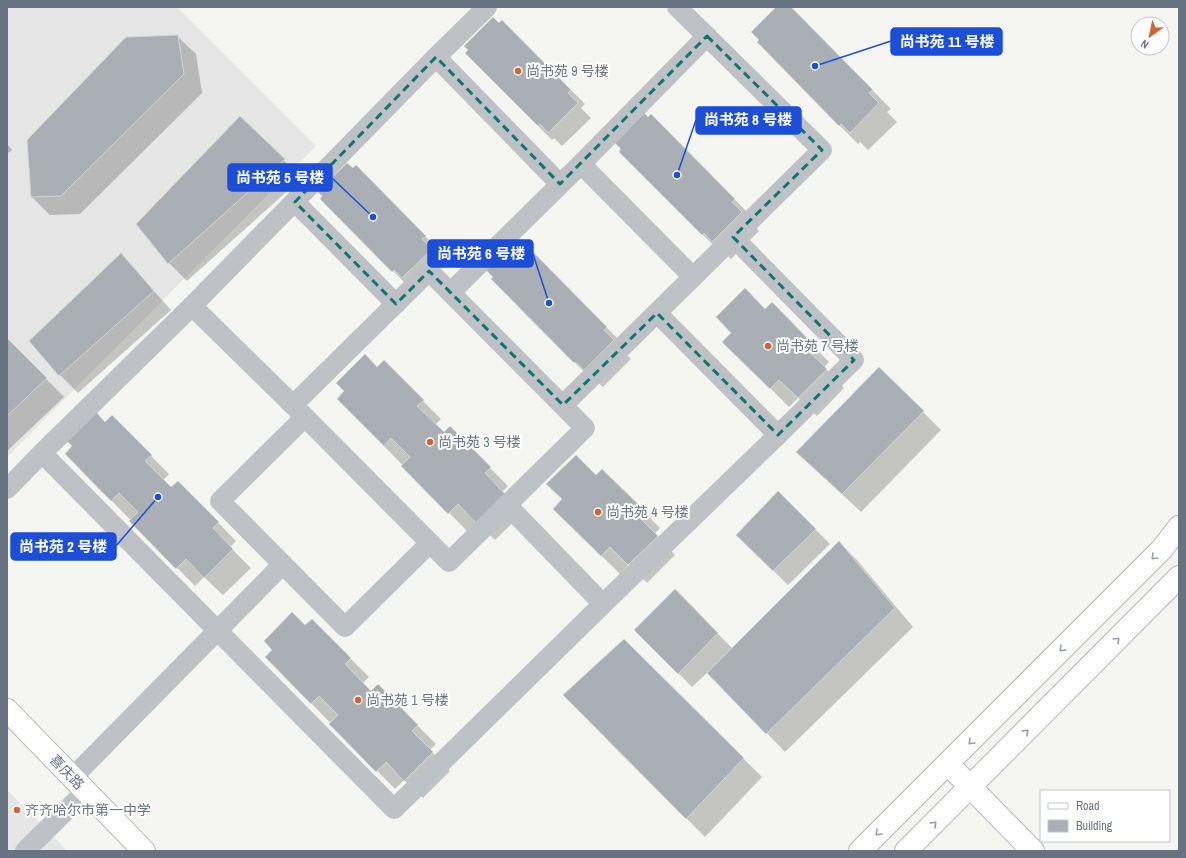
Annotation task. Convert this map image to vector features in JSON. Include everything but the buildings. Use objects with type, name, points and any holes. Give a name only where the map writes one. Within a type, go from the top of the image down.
[{"type":"main road","points":[[860,851],[1162,549],[1179,527]]},
{"type":"main road","points":[[906,851],[1179,577]]},
{"type":"main road","name":"喜庆路","points":[[7,710],[144,851]]},
{"type":"main road","points":[[948,764],[1033,851]]},
{"type":"street","points":[[7,489],[192,306],[487,7]]},
{"type":"street","points":[[563,405],[822,150],[677,7]]},
{"type":"street","points":[[451,292],[581,164],[707,36]]},
{"type":"street","points":[[436,57],[560,184]]},
{"type":"street","points":[[581,164],[693,277]]},
{"type":"street","points":[[295,202],[396,304]]},
{"type":"street","points":[[42,453],[394,810],[854,360],[733,237]]},
{"type":"street","points":[[192,306],[299,411],[449,562],[585,428],[429,271],[396,304],[299,411],[220,501],[345,627],[430,543]]},
{"type":"street","points":[[657,312],[778,435]]},
{"type":"street","points":[[507,504],[603,604]]},
{"type":"street","points":[[26,851],[79,784],[217,630],[282,564]]},
{"type":"highlighted area","points":[[707,36],[822,150],[733,237],[854,360],[778,435],[657,313],[563,405],[429,271],[396,304],[295,202],[436,57],[560,184]]},
{"type":"shaded area","points":[[7,7],[177,7],[316,146],[7,457]]},
{"type":"shaded area","name":"齐齐哈尔市第一中学","points":[[7,790],[47,830],[67,851],[7,851]]},
{"type":"place","name":"尚书苑 11 号楼","points":[[815,66]]},
{"type":"place","name":"尚书苑 9 号楼","points":[[518,71]]},
{"type":"place","name":"尚书苑 8 号楼","points":[[677,175]]},
{"type":"place","name":"尚书苑 5 号楼","points":[[373,217]]},
{"type":"place","name":"尚书苑 6 号楼","points":[[549,303]]},
{"type":"place","name":"尚书苑 7 号楼","points":[[768,346]]},
{"type":"place","name":"尚书苑 3 号楼","points":[[430,442]]},
{"type":"place","name":"尚书苑 2 号楼","points":[[158,497]]},
{"type":"place","name":"尚书苑 4 号楼","points":[[598,512]]},
{"type":"place","name":"尚书苑 1 号楼","points":[[358,700]]},
{"type":"place","name":"齐齐哈尔市第一中学","points":[[17,810]]}]
